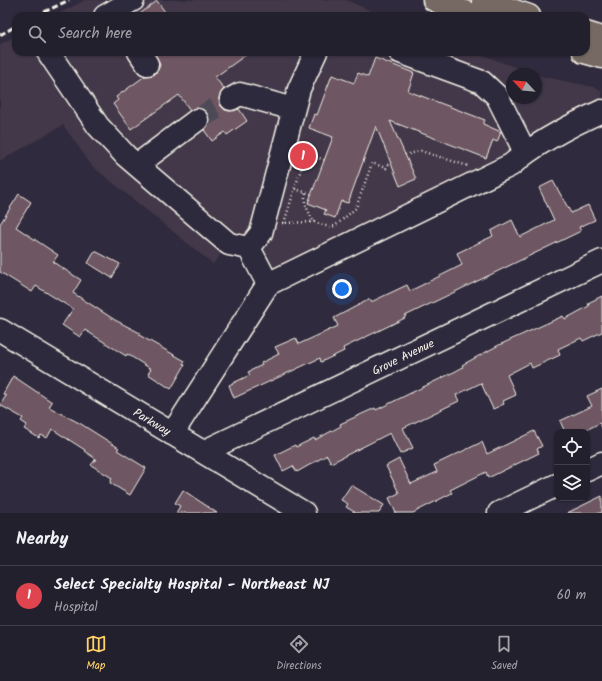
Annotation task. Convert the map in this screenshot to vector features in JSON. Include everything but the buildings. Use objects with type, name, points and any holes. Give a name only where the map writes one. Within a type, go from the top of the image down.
[{"type":"highway","points":[[434,0],[465,12]]},
{"type":"highway","points":[[483,0],[518,12]]},
{"type":"highway","points":[[590,34],[602,38]]},
{"type":"highway","points":[[590,54],[602,57]]},
{"type":"street","points":[[114,12],[133,0]]},
{"type":"street","points":[[51,56],[98,126],[137,165],[229,244],[249,248]]},
{"type":"street","points":[[249,248],[261,233],[274,221],[284,145],[299,89],[314,56]]},
{"type":"street","points":[[411,56],[482,82],[497,96],[525,152]]},
{"type":"street","points":[[231,99],[240,94],[293,109]]},
{"type":"street","points":[[172,434],[268,284],[511,165],[525,152],[594,115]]},
{"type":"street","points":[[137,165],[197,120]]},
{"type":"street","points":[[249,248],[268,284]]},
{"type":"street","name":"Grove Avenue","points":[[203,452],[602,261]]},
{"type":"street","name":"Parkway","points":[[0,330],[304,513]]},
{"type":"street","points":[[590,469],[602,463]]},
{"type":"street","points":[[499,513],[554,486]]},
{"type":"path","points":[[284,145],[324,160]]},
{"type":"path","points":[[405,155],[421,151],[427,152],[470,166],[466,173]]},
{"type":"path","points":[[274,221],[314,222],[329,227],[335,226],[356,208],[372,163],[386,168],[390,162]]},
{"type":"path","points":[[274,221],[295,189],[302,166],[300,166]]},
{"type":"path","points":[[295,189],[311,194]]},
{"type":"path","points":[[305,193],[305,204],[314,222]]},
{"type":"shaded area","points":[[85,0],[346,0],[374,12],[62,12]]},
{"type":"shaded area","points":[[12,38],[12,56],[486,56],[517,68],[506,68],[506,104],[542,104],[542,76],[594,87],[602,92],[602,111],[268,284],[229,245],[213,264],[92,166],[63,125],[0,161],[0,44]]},
{"type":"tunnel","points":[[197,120],[231,99]]},
{"type":"railway","points":[[44,12],[69,0]]},
{"type":"railway","points":[[0,35],[12,28]]},
{"type":"place","name":"Select Specialty Hospital - Northeast NJ","points":[[303,156]]}]
